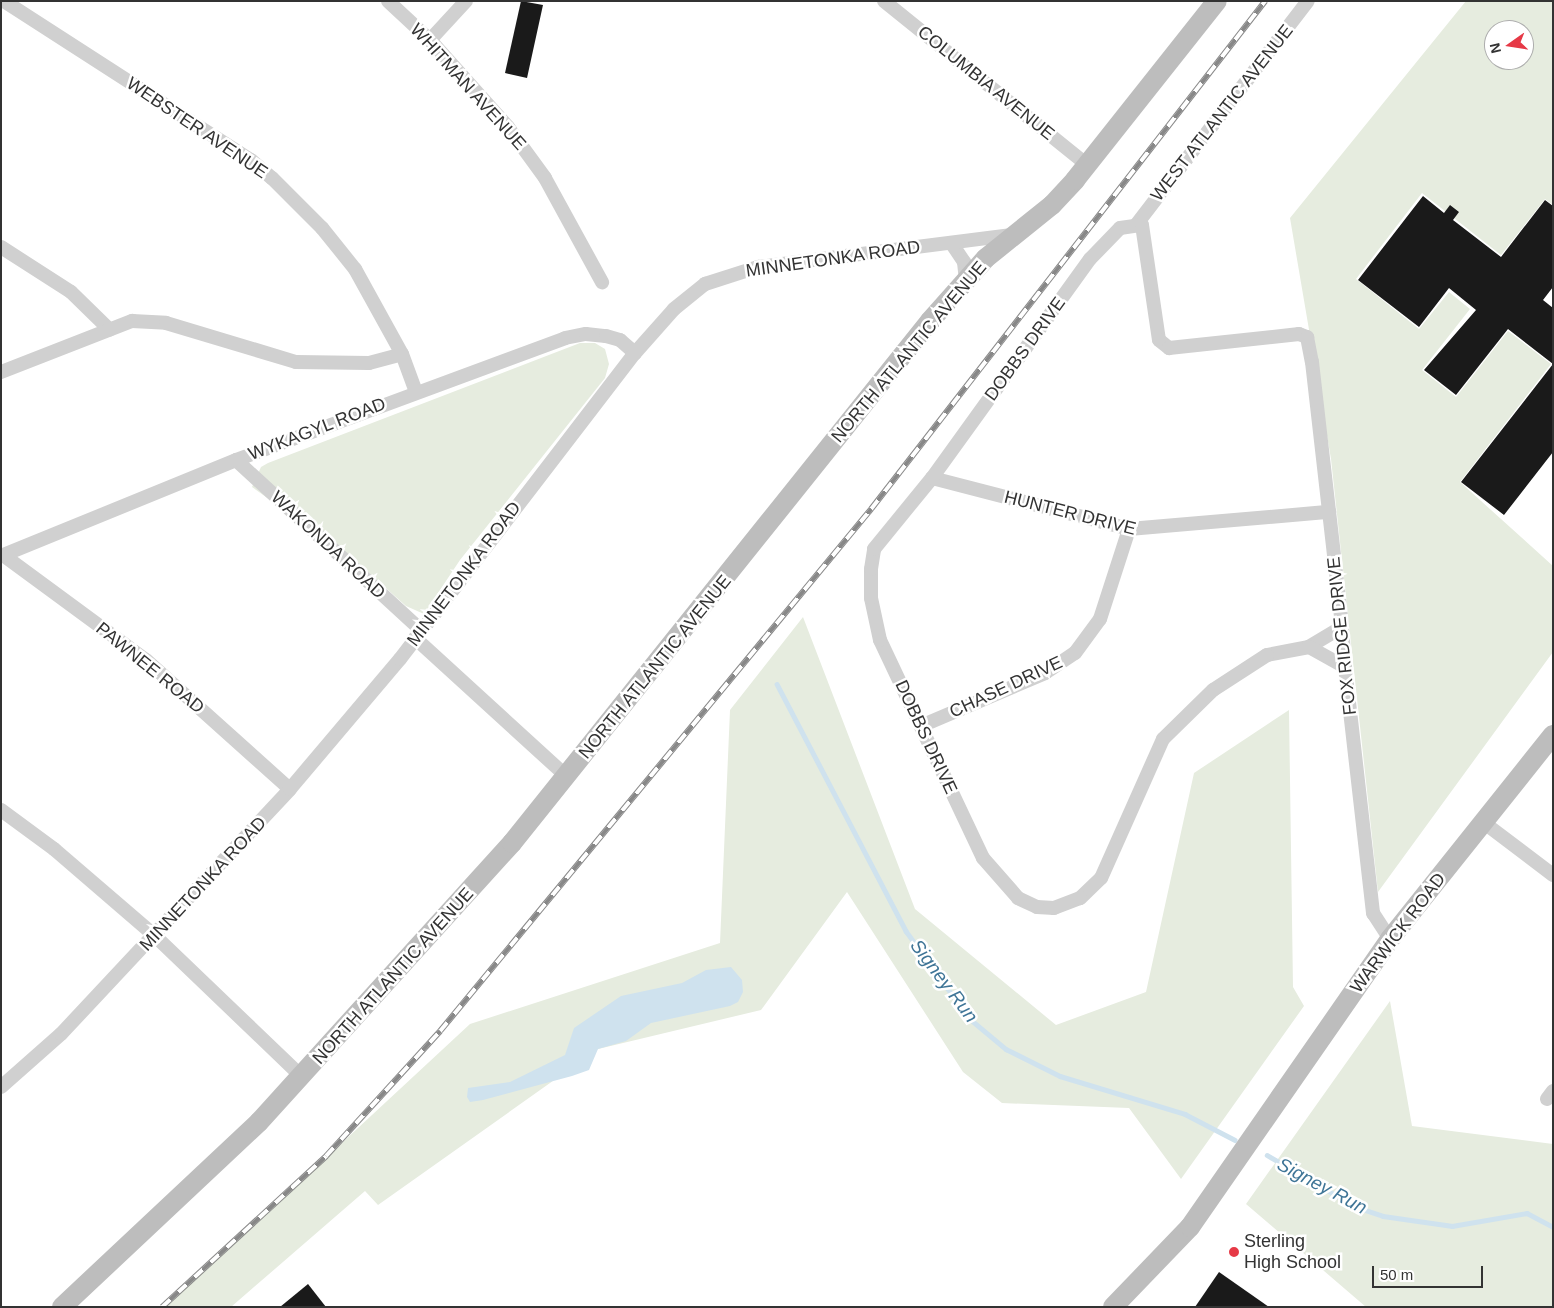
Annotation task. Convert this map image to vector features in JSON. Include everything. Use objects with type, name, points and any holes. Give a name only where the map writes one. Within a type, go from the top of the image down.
[{"type":"street","name":"WEBSTER AVENUE","points":[[4,1],[251,160],[272,178],[322,228],[355,269],[402,354],[416,392]]},
{"type":"street","name":"WHITMAN AVENUE","points":[[388,1],[430,40],[508,127],[545,178],[602,282]]},
{"type":"street","points":[[430,40],[466,1]]},
{"type":"street","name":"COLUMBIA AVENUE","points":[[884,1],[1088,165]]},
{"type":"street","name":"NORTH ATLANTIC AVENUE","points":[[62,1307],[302,1076],[567,777],[966,280],[1013,234],[1052,205],[1088,165],[1217,1]]},
{"type":"street","name":"WEST ATLANTIC AVENUE","points":[[1132,225],[1308,1]]},
{"type":"street","name":"FOX RIDGE DRIVE","points":[[1132,225],[1142,225],[1158,340],[1169,348],[1299,334],[1306,337],[1312,362],[1373,913],[1390,939]]},
{"type":"street","name":"DOBBS DRIVE","points":[[1132,225],[1120,228],[1090,259],[932,478],[874,549],[871,569],[871,598],[880,640],[983,858],[1018,898],[1037,907],[1054,908],[1080,898],[1101,878],[1163,739],[1213,690],[1267,654],[1309,647],[1342,627]]},
{"type":"street","name":"MINNETONKA ROAD","points":[[4,1078],[61,1034],[290,789],[418,634],[635,353],[674,309],[705,284],[727,275],[801,261],[952,244],[1013,234]]},
{"type":"street","points":[[952,244],[964,262],[966,280]]},
{"type":"street","points":[[1,247],[71,292],[110,330]]},
{"type":"street","points":[[1,372],[132,321],[166,322],[266,355],[324,365],[369,364],[402,354]]},
{"type":"street","name":"WYKAGYL ROAD","points":[[2,556],[236,460],[514,354],[586,334],[620,340],[635,353]]},
{"type":"street","name":"WAKONDA ROAD","points":[[236,460],[567,777]]},
{"type":"street","name":"HUNTER DRIVE","points":[[932,478],[1129,530],[1329,512]]},
{"type":"street","name":"CHASE DRIVE","points":[[921,726],[997,696],[1075,654],[1100,619],[1129,530]]},
{"type":"street","name":"PAWNEE ROAD","points":[[2,556],[146,660],[290,789]]},
{"type":"street","points":[[1309,647],[1345,667]]},
{"type":"street","name":"WARWICK ROAD","points":[[1112,1307],[1190,1227],[1390,939],[1553,736]]},
{"type":"street","points":[[1,810],[54,849],[154,935],[302,1076]]},
{"type":"street","points":[[1483,822],[1553,875]]},
{"type":"shaded area","points":[[1466,1],[1553,1],[1553,205],[1545,199],[1501,255],[1422,193],[1356,279],[1419,329],[1449,292],[1470,309],[1422,370],[1456,397],[1508,331],[1551,364],[1460,482],[1553,566],[1553,652],[1378,892],[1331,459],[1290,218]]},
{"type":"shaded area","points":[[580,343],[595,343],[605,349],[609,364],[605,378],[460,560],[424,614],[406,606],[294,506],[280,507],[252,487],[261,467],[268,463]]},
{"type":"shaded area","points":[[803,617],[915,909],[1056,1025],[1146,992],[1194,773],[1289,710],[1293,987],[1304,1006],[1181,1179],[1129,1108],[1002,1103],[963,1072],[847,892],[761,1010],[598,1049],[378,1205],[365,1191],[231,1307],[165,1307],[470,1024],[720,943],[730,710]]},
{"type":"shaded area","points":[[1390,1001],[1412,1126],[1553,1144],[1553,1307],[1366,1307],[1246,1204]]},
{"type":"water","points":[[731,967],[742,980],[743,992],[738,1002],[730,1006],[651,1023],[626,1041],[598,1049],[589,1070],[572,1076],[483,1100],[470,1102],[467,1097],[468,1088],[510,1082],[565,1055],[574,1028],[621,996],[682,983],[706,970]]},
{"type":"building","points":[[521,1],[543,5],[527,78],[505,73]]},
{"type":"building","points":[[1423,196],[1444,213],[1450,205],[1459,212],[1453,220],[1501,257],[1545,200],[1553,206],[1553,287],[1543,300],[1553,308],[1553,364],[1508,329],[1456,395],[1424,370],[1476,310],[1449,288],[1419,327],[1358,280]]},
{"type":"building","points":[[1553,364],[1553,452],[1504,515],[1461,482]]},
{"type":"building","points":[[1219,1272],[1269,1307],[1195,1307]]},
{"type":"building","points":[[308,1284],[326,1307],[280,1307]]},
{"type":"waterway","name":"Signey Run","points":[[777,684],[906,931],[970,1019],[1006,1049],[1060,1076],[1185,1114],[1235,1140]]},
{"type":"waterway","name":"Signey Run","points":[[1267,1155],[1356,1207],[1383,1216],[1452,1226],[1527,1213],[1553,1227]]},
{"type":"railway","points":[[162,1307],[326,1156],[440,1031],[871,509],[1265,1]]},
{"type":"place","name":"Sterling High School","points":[[1234,1252]]}]
